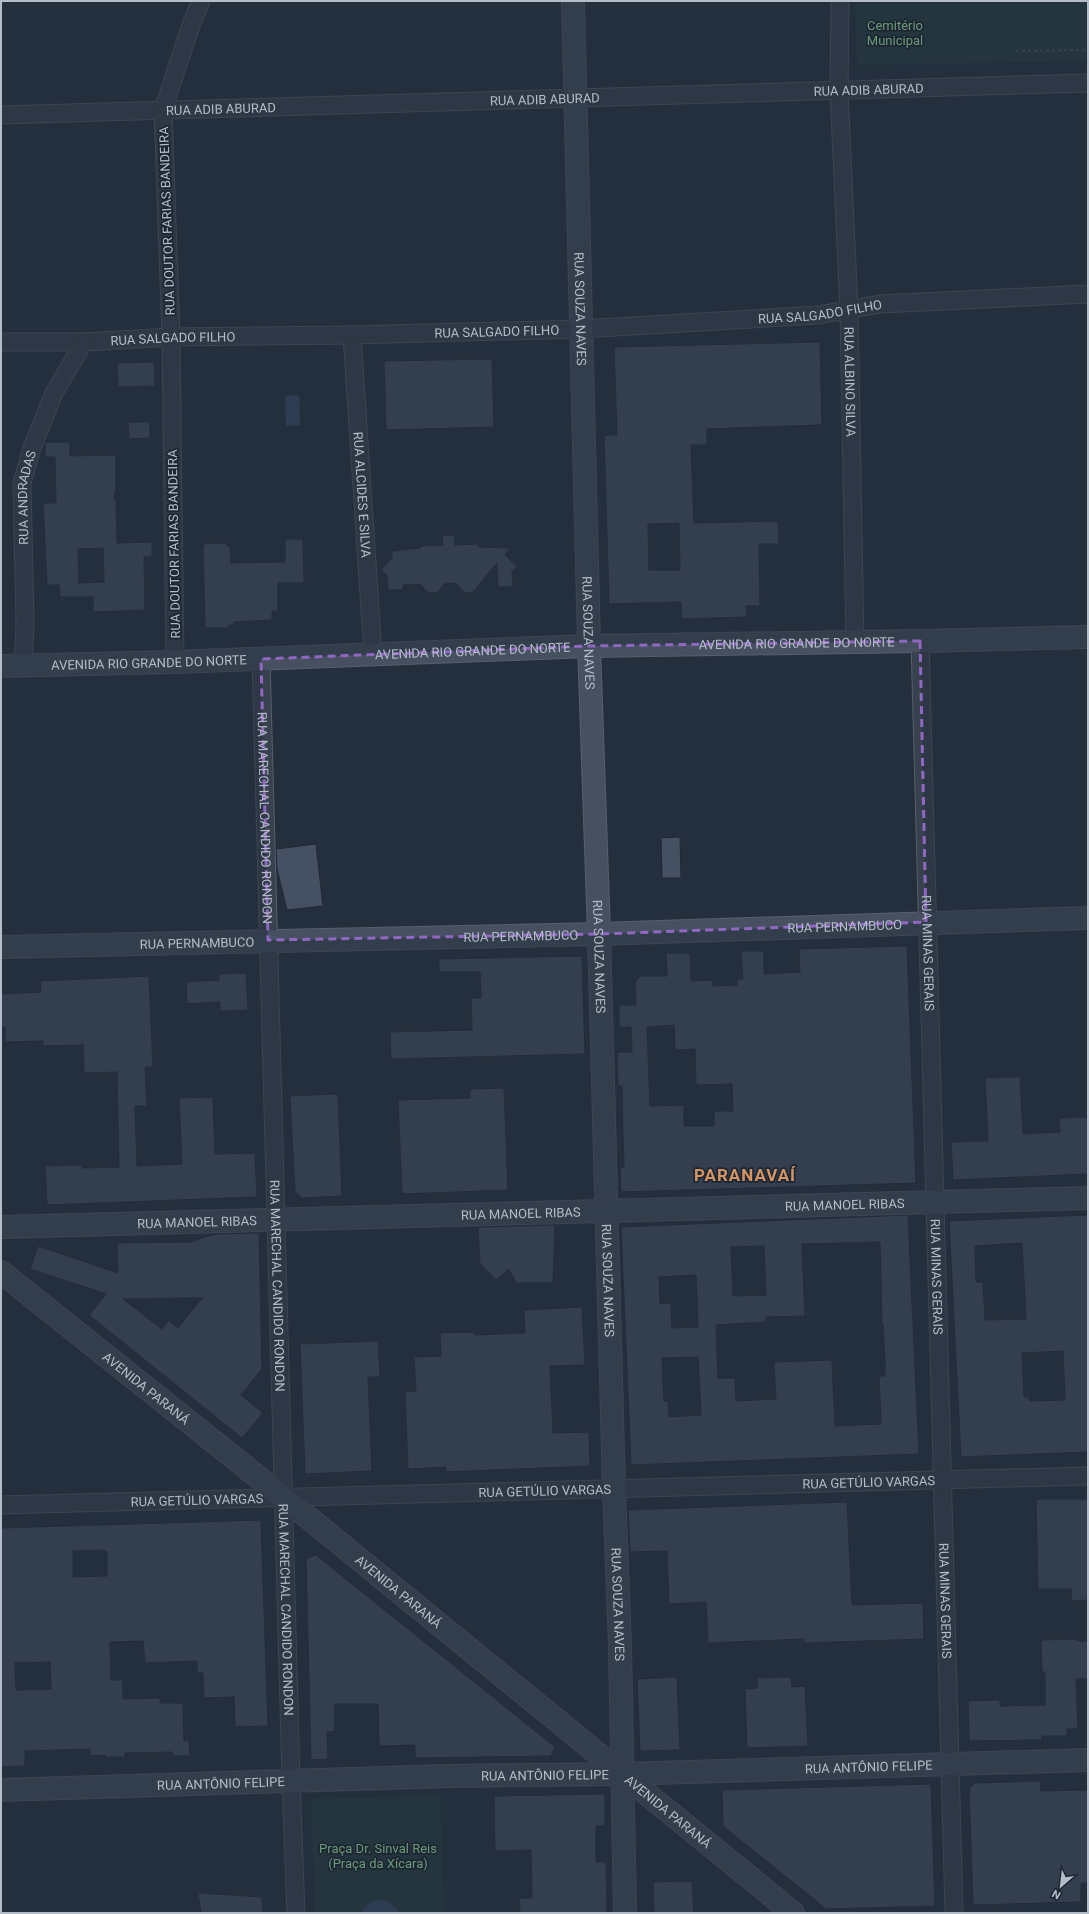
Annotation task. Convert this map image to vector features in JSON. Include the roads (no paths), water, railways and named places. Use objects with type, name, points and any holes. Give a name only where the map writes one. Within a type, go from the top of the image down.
[{"type":"street","name":"RUA DOUTOR FARIAS BANDEIRA","points":[[175,662],[171,337],[163,110],[192,22],[201,1]]},
{"type":"street","name":"RUA SOUZA NAVES","points":[[573,1],[589,646],[620,1647],[621,1774],[625,1913]]},
{"type":"street","name":"RUA ALBINO SILVA","points":[[840,1],[838,91],[849,310],[855,643]]},
{"type":"street","name":"RUA ADIB ABURAD","points":[[1,115],[1088,83]]},
{"type":"street","name":"RUA SALGADO FILHO","points":[[1,342],[84,342],[171,337],[352,335],[581,329],[818,315],[880,304],[1088,294]]},
{"type":"street","name":"RUA ALCIDES E SILVA","points":[[352,335],[373,655]]},
{"type":"street","name":"RUA ANDRADAS","points":[[23,666],[25,624],[22,483],[32,448],[54,393],[84,342]]},
{"type":"street","name":"AVENIDA RIO GRANDE DO NORTE","points":[[1,666],[175,662],[589,646],[920,642],[1088,637]]},
{"type":"street","name":"RUA MINAS GERAIS","points":[[920,642],[926,922],[936,1202],[954,1913]]},
{"type":"street","name":"RUA MARECHAL CANDIDO RONDON","points":[[261,659],[277,1220],[283,1497],[296,1913]]},
{"type":"street","name":"RUA PERNAMBUCO","points":[[1,947],[599,934],[926,922],[1088,918]]},
{"type":"street","name":"RUA MANOEL RIBAS","points":[[1,1227],[1088,1198]]},
{"type":"street","name":"AVENIDA PARANÁ","points":[[1,1272],[283,1497],[621,1774],[794,1913]]},
{"type":"street","name":"RUA GETÚLIO VARGAS","points":[[1,1505],[1088,1476]]},
{"type":"street","name":"RUA ANTÔNIO FELIPE","points":[[1,1790],[448,1776],[621,1774],[1088,1760]]},
{"type":"water","points":[[299,395],[300,425],[286,426],[285,396]]},
{"type":"water","points":[[378,1900],[390,1903],[399,1913],[361,1913],[368,1904]]},
{"type":"district","name":"PARANAVAÍ","points":[[745,1175]]},
{"type":"park label","name":"Cemitério Municipal","points":[[895,32]]},
{"type":"park label","name":"Praça Dr. Sinval Reis (Praça da Xícara)","points":[[378,1856]]}]
